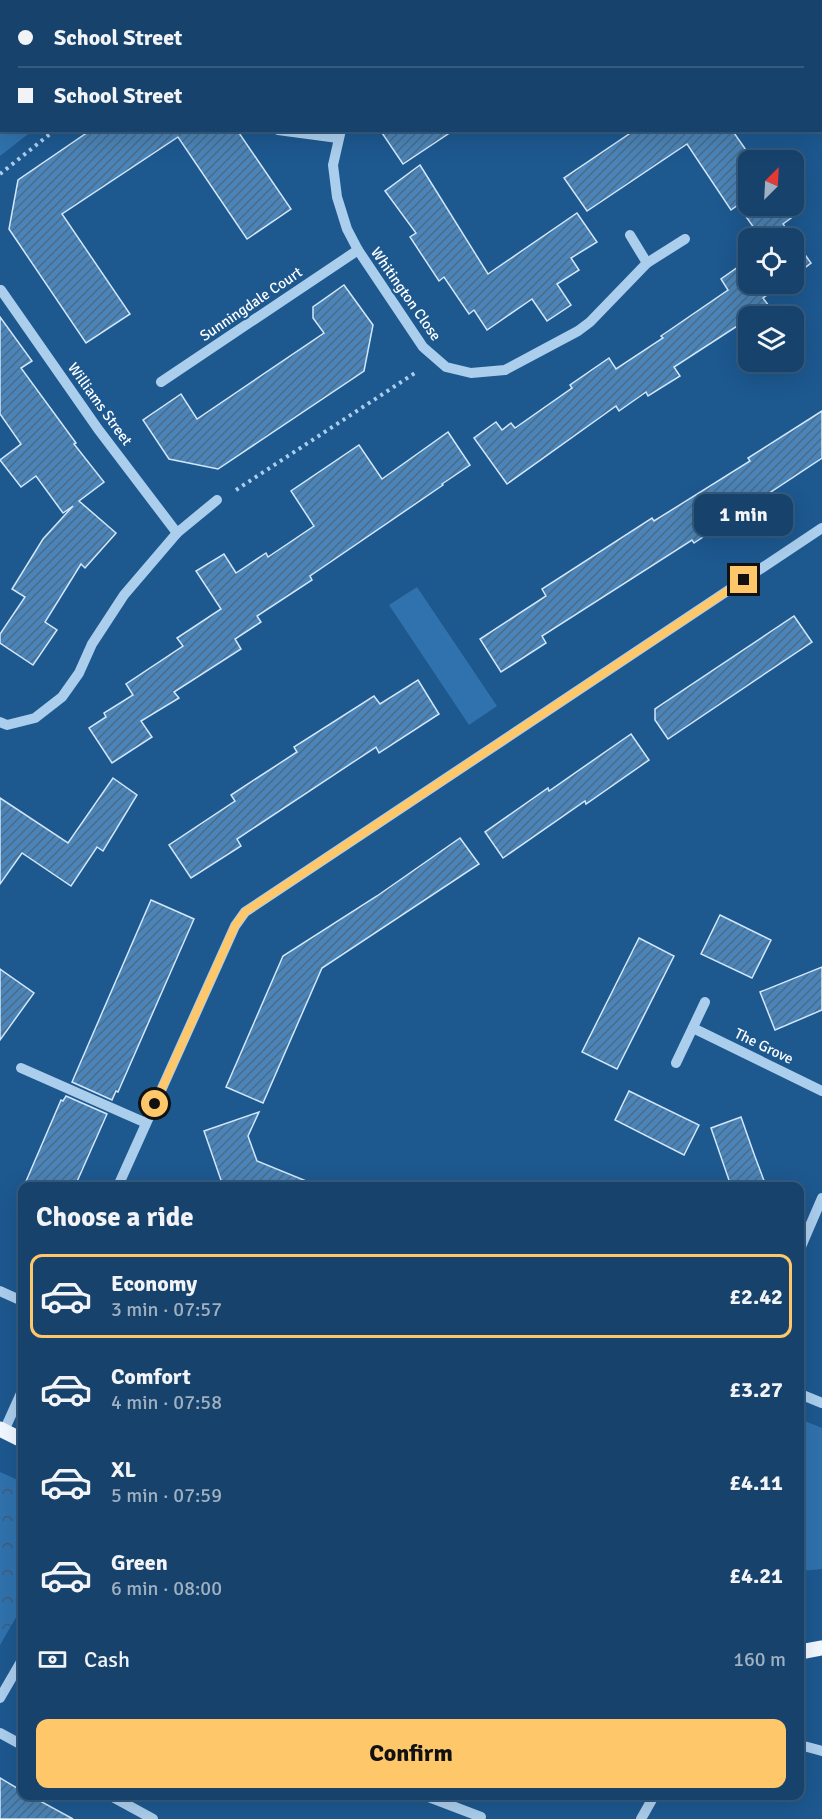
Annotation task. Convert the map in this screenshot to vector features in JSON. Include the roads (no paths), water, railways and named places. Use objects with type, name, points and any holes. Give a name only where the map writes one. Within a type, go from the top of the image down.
[{"type":"main road","points":[[2,1430],[18,1438]]},
{"type":"main road","points":[[804,1651],[822,1648]]},
{"type":"street","points":[[309,132],[340,134]]},
{"type":"street","name":"Whitington Close","points":[[340,134],[333,165],[337,197],[346,229],[423,347],[446,367],[471,373],[505,370],[578,331],[590,322],[647,263],[685,239]]},
{"type":"street","points":[[630,235],[647,263]]},
{"type":"street","name":"Sunningdale Court","points":[[161,382],[358,250]]},
{"type":"street","name":"Williams Street","points":[[1,290],[98,429],[177,533]]},
{"type":"street","points":[[0,722],[7,725],[35,718],[62,697],[79,673],[92,644],[124,595],[177,533],[217,500]]},
{"type":"street","points":[[120,1182],[235,926],[245,912],[822,528]]},
{"type":"street","points":[[676,1063],[705,1002]]},
{"type":"street","name":"The Grove","points":[[693,1028],[822,1091]]},
{"type":"street","points":[[21,1068],[146,1124]]},
{"type":"street","points":[[804,1240],[822,1198]]},
{"type":"street","points":[[0,1291],[18,1299]]},
{"type":"street","points":[[804,1396],[822,1403]]},
{"type":"street","points":[[2,1430],[18,1400]]},
{"type":"street","points":[[0,1698],[18,1667]]},
{"type":"street","points":[[0,1733],[18,1743]]},
{"type":"street","points":[[804,1746],[822,1751]]},
{"type":"street","points":[[118,1800],[153,1819]]},
{"type":"street","points":[[433,1800],[461,1815],[481,1817]]},
{"type":"street","points":[[641,1819],[652,1800]]}]
